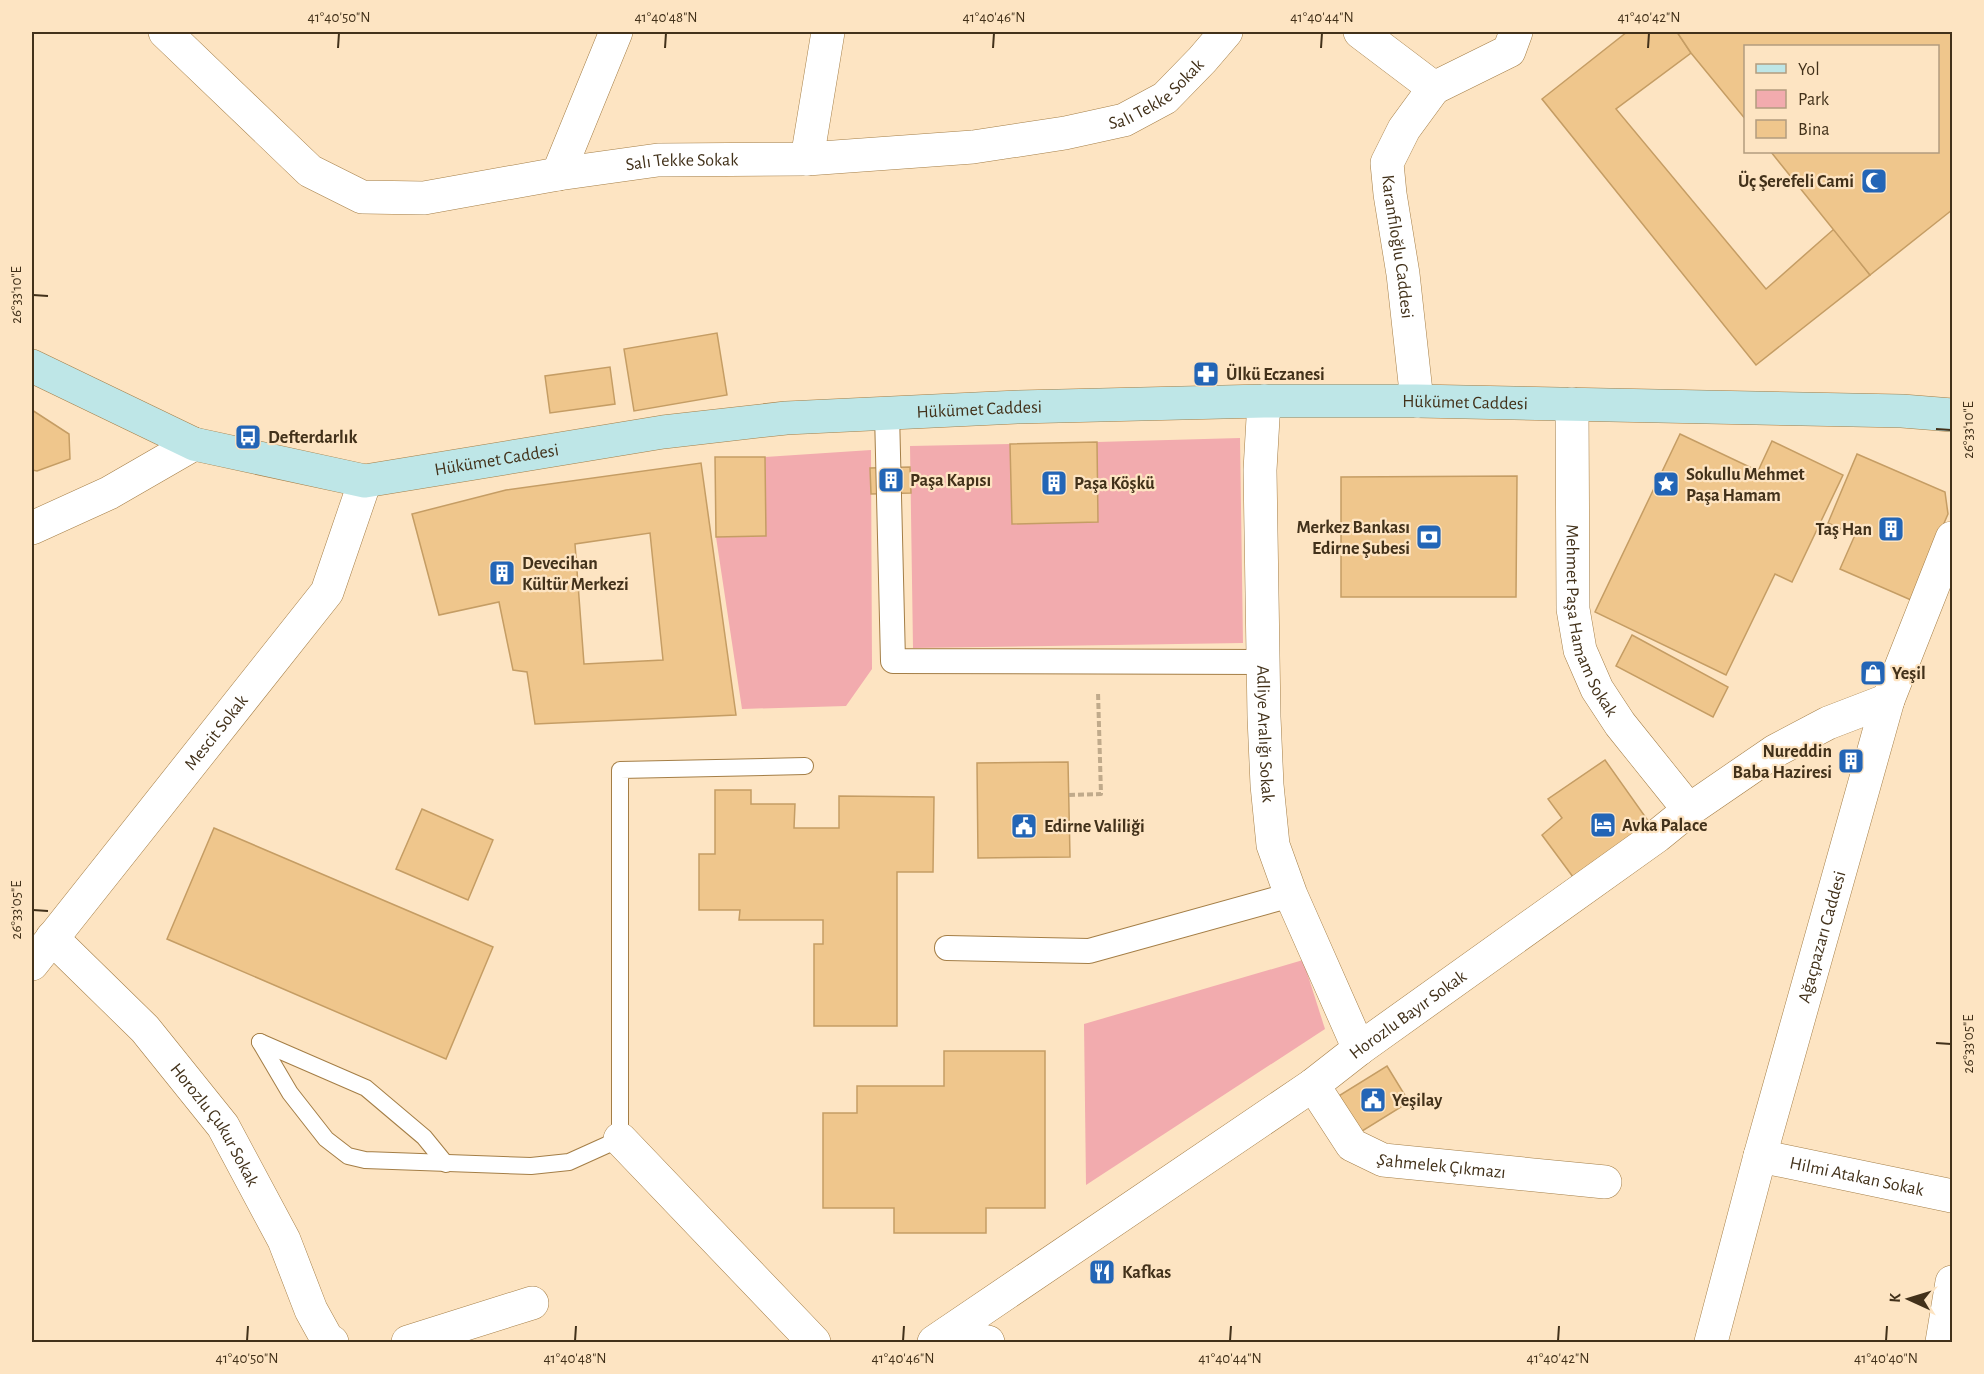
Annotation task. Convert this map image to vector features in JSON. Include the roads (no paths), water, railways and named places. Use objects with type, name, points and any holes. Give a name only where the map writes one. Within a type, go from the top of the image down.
[{"type":"main road","name":"Hükümet Caddesi","points":[[32,366],[194,444],[365,481],[663,432],[786,418],[1018,407],[1264,401],[1417,401],[1902,411],[1953,415]]},
{"type":"street","name":"Salı Tekke Sokak","points":[[165,32],[310,171],[362,197],[424,198],[658,159],[807,159],[973,147],[1065,133],[1124,120],[1165,98],[1226,32]]},
{"type":"street","points":[[558,174],[616,32]]},
{"type":"street","points":[[807,159],[828,32]]},
{"type":"street","points":[[1360,32],[1434,88],[1509,51],[1516,32]]},
{"type":"street","name":"Karanfiloğlu Caddesi","points":[[1417,401],[1388,163],[1404,129],[1434,88]]},
{"type":"street","name":"Adliye Aralığı Sokak","points":[[1264,401],[1260,470],[1263,662],[1267,785],[1273,845],[1292,895],[1359,1049]]},
{"type":"street","name":"Mehmet Paşa Hamam Sokak","points":[[1572,404],[1573,609],[1581,650],[1597,689],[1620,724],[1689,810]]},
{"type":"street","points":[[887,413],[893,661],[1263,662]]},
{"type":"street","points":[[32,528],[109,494],[194,444]]},
{"type":"street","name":"Mescit Sokak","points":[[32,964],[327,592],[365,481]]},
{"type":"street","name":"Ağaçpazarı Caddesi","points":[[1711,1342],[1760,1156],[1888,700],[1953,538]]},
{"type":"street","name":"Horozlu Bayır Sokak","points":[[941,1338],[1313,1085],[1359,1049],[1774,750],[1828,723],[1888,700]]},
{"type":"street","points":[[947,948],[1089,951],[1292,895]]},
{"type":"street","name":"Horozlu Çukur Sokak","points":[[52,938],[145,1029],[223,1126],[284,1240],[310,1310],[327,1340],[332,1342]]},
{"type":"street","name":"Şahmelek Çıkmazı","points":[[1313,1085],[1352,1144],[1383,1160],[1605,1182]]},
{"type":"street","points":[[620,1139],[814,1342]]},
{"type":"street","name":"Hilmi Atakan Sokak","points":[[1760,1156],[1953,1196]]},
{"type":"street","points":[[1942,1342],[1953,1282]]},
{"type":"street","points":[[408,1342],[482,1332],[532,1303]]},
{"type":"street","points":[[941,1338],[988,1342]]},
{"type":"lane","points":[[446,1164],[424,1137],[366,1088],[260,1042],[290,1093],[326,1139],[348,1156],[365,1160],[446,1164],[531,1166],[569,1162],[620,1139],[620,770],[805,766]]},
{"type":"place","name":"Üç Şerefeli Cami","points":[[1874,181]]},
{"type":"place","name":"Ülkü Eczanesi","points":[[1206,374]]},
{"type":"place","name":"Defterdarlık","points":[[248,437]]},
{"type":"place","name":"Paşa Kapısı","points":[[891,480]]},
{"type":"place","name":"Paşa Köşkü","points":[[1054,483]]},
{"type":"place","name":"Sokullu Mehmet Paşa Hamam","points":[[1666,484]]},
{"type":"place","name":"Taş Han","points":[[1891,529]]},
{"type":"place","name":"Merkez Bankası Edirne Şubesi","points":[[1429,537]]},
{"type":"place","name":"Devecihan Kültür Merkezi","points":[[502,573]]},
{"type":"place","name":"Yeşil","points":[[1873,673]]},
{"type":"place","name":"Nureddin Baba Haziresi","points":[[1851,761]]},
{"type":"place","name":"Avka Palace","points":[[1603,825]]},
{"type":"place","name":"Edirne Valiliği","points":[[1024,826]]},
{"type":"place","name":"Yeşilay","points":[[1373,1100]]},
{"type":"place","name":"Kafkas","points":[[1102,1272]]}]
